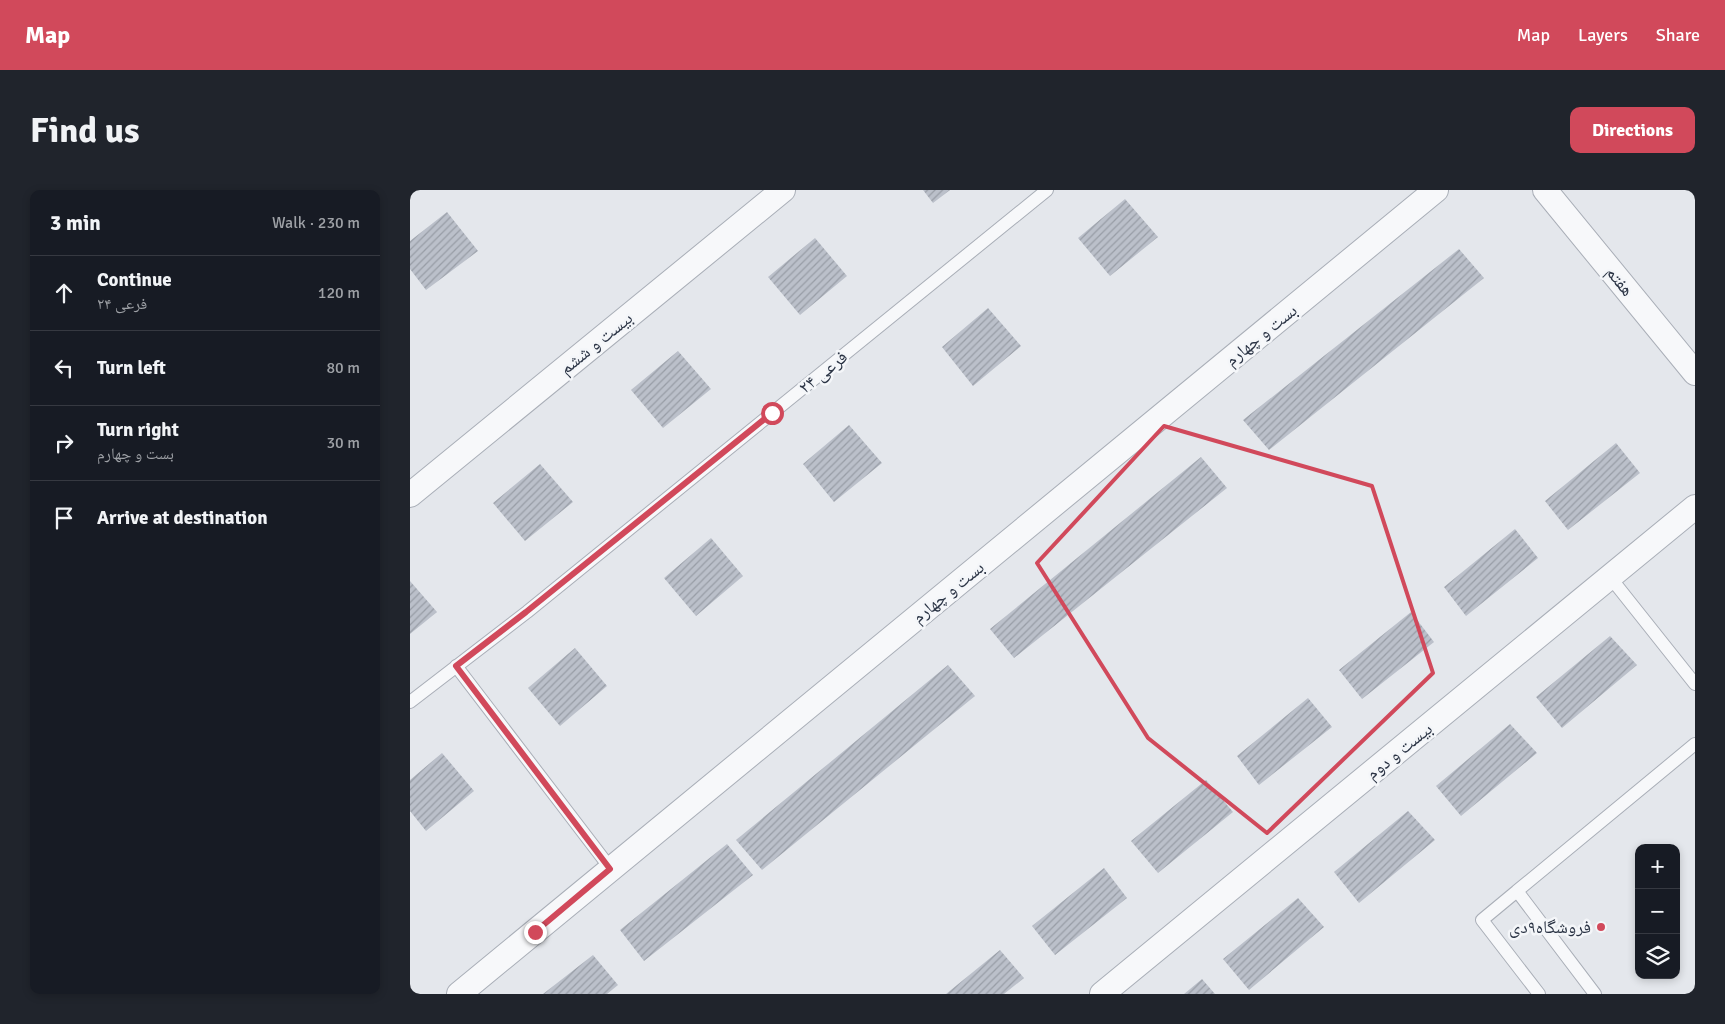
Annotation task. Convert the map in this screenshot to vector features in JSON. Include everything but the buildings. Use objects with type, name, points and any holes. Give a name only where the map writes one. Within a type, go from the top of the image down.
[{"type":"street","name":"بیست و ششم","points":[[410,495],[783,190]]},
{"type":"street","name":"بست و چهارم","points":[[459,994],[1436,190]]},
{"type":"street","name":"هفتم","points":[[1545,190],[1695,373]]},
{"type":"street","name":"بیست و دوم","points":[[1102,994],[1695,507]]},
{"type":"lane","name":"فرعی ۲۴","points":[[410,702],[526,612],[1047,190]]},
{"type":"lane","points":[[1610,577],[1695,684]]},
{"type":"lane","points":[[456,666],[610,869]]},
{"type":"lane","points":[[1539,994],[1482,920],[1695,744]]},
{"type":"lane","points":[[1517,890],[1596,994]]},
{"type":"highlighted area","points":[[1164,426],[1372,486],[1433,673],[1267,833],[1148,738],[1037,563]]},
{"type":"place","name":"فروشگاه۹دی","points":[[1601,927]]},
{"type":"route","points":[[535,932],[610,869],[456,666],[526,612],[772,413]]}]
